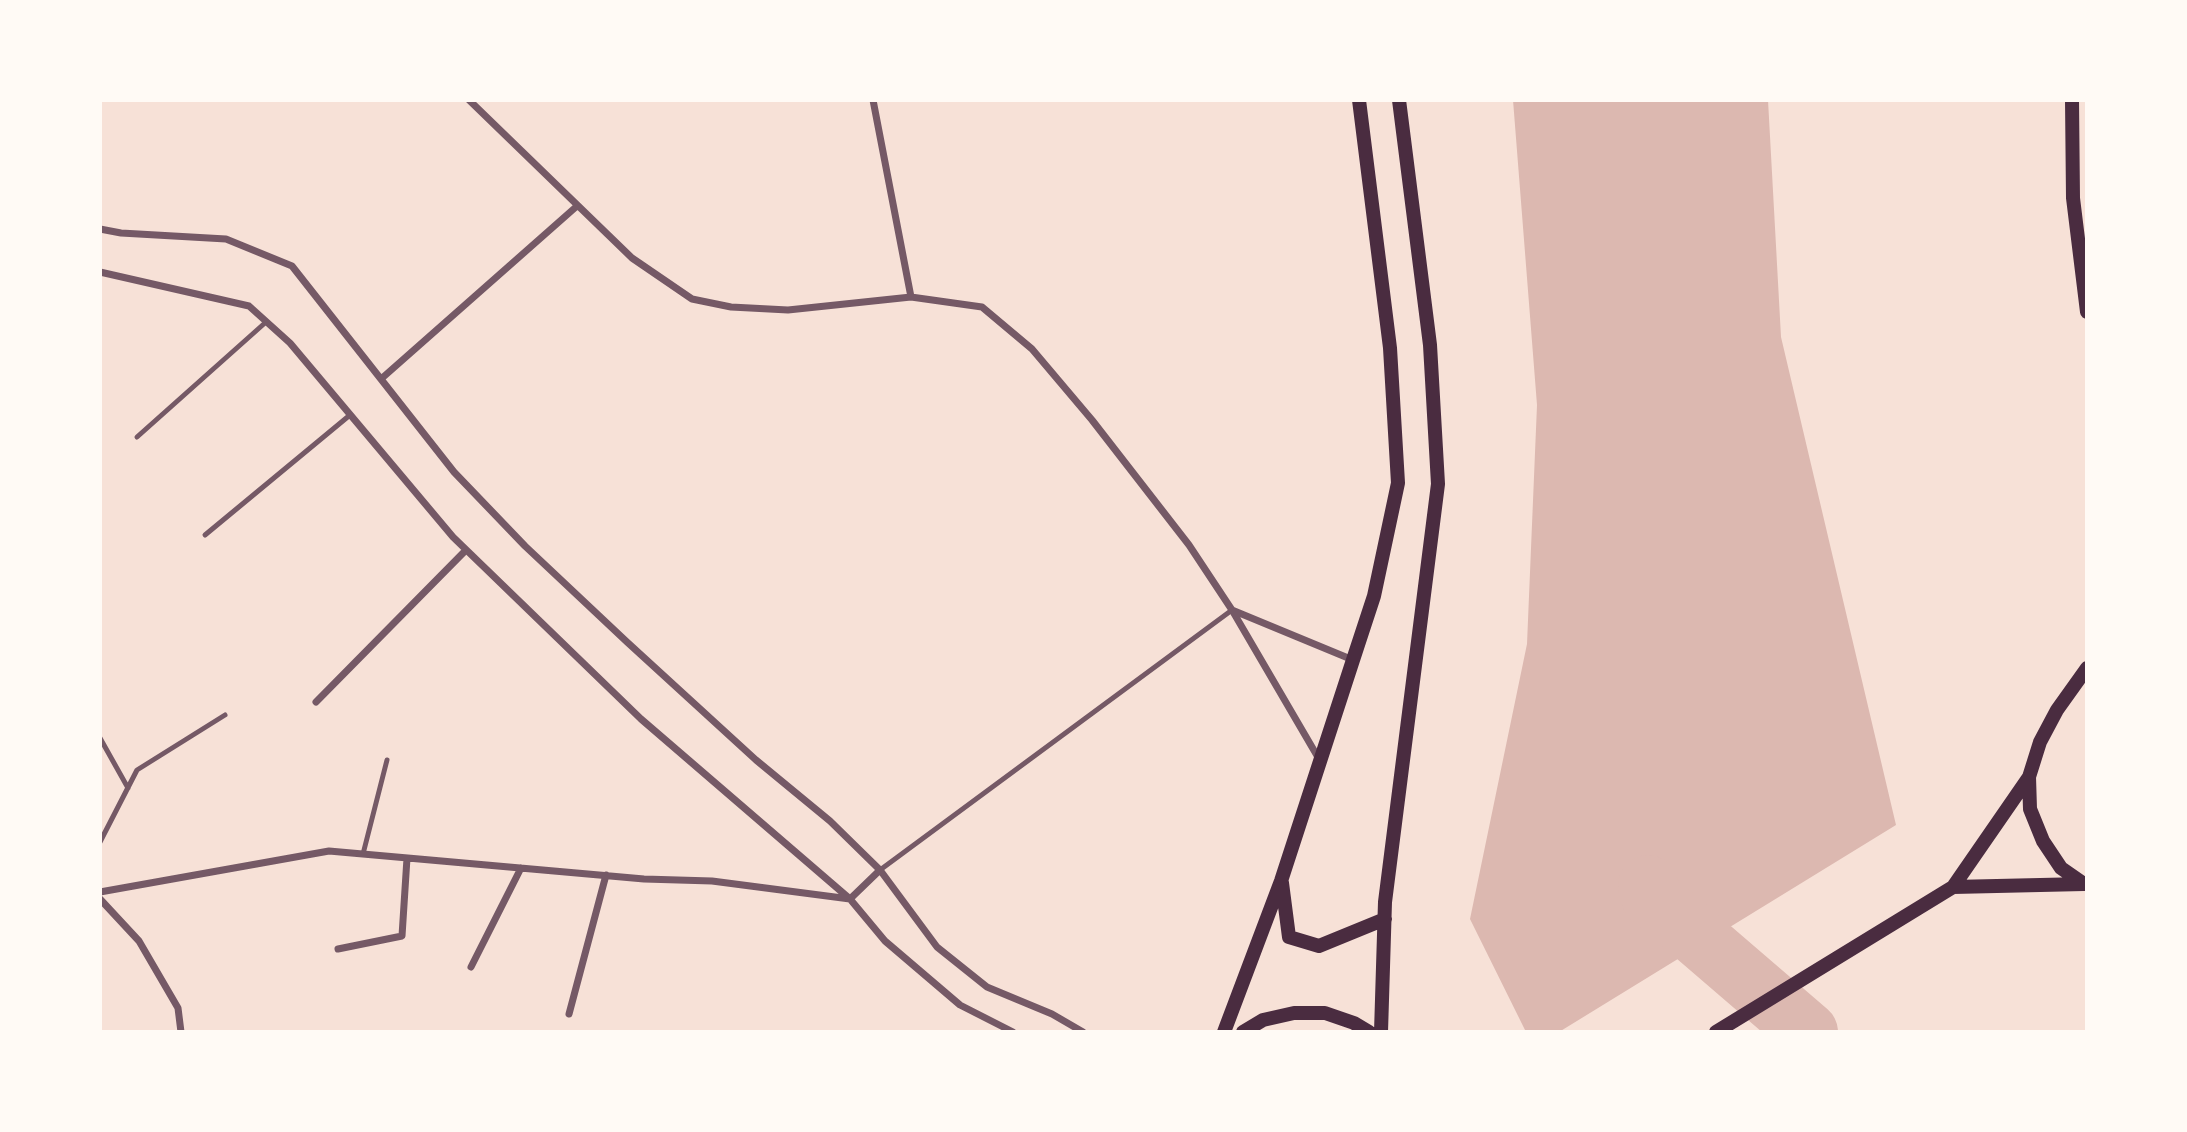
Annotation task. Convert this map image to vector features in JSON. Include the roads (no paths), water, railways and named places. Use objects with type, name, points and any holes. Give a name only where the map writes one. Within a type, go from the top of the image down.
[{"type":"main road","points":[[1224,1032],[1282,881],[1374,596],[1398,483],[1390,348],[1359,100]]},
{"type":"main road","points":[[1381,1032],[1385,919],[1438,484],[1430,345],[1399,100]]},
{"type":"main road","points":[[2072,100],[2073,198],[2087,312]]},
{"type":"main road","points":[[1716,1032],[1953,887],[2029,777],[2040,742],[2051,721],[2087,668]]},
{"type":"main road","points":[[2029,777],[2030,809],[2043,841],[2061,867],[2086,885]]},
{"type":"main road","points":[[1282,881],[1289,937],[1319,946],[1385,919]]},
{"type":"main road","points":[[1953,887],[2086,885]]},
{"type":"main road","points":[[1243,1032],[1264,1020],[1294,1013],[1325,1013],[1354,1023],[1369,1032]]},
{"type":"street","points":[[469,100],[632,258],[692,299],[732,307],[788,310],[911,297],[982,307],[1032,349],[1149,493],[1232,610],[1321,761]]},
{"type":"street","points":[[873,100],[911,297]]},
{"type":"street","points":[[381,379],[577,206]]},
{"type":"street","points":[[100,229],[121,233],[226,239],[292,266],[454,472],[525,546],[627,642],[756,760],[830,821],[880,870],[937,947],[987,987],[1052,1014],[1083,1032]]},
{"type":"street","points":[[100,272],[249,306],[290,343],[466,550],[641,719],[850,899],[886,941],[960,1005],[1013,1032]]},
{"type":"street","points":[[316,702],[466,550]]},
{"type":"street","points":[[1232,610],[1353,660]]},
{"type":"street","points":[[100,891],[329,851],[606,875],[712,881],[850,899]]},
{"type":"street","points":[[338,949],[402,936],[407,858]]},
{"type":"street","points":[[471,967],[522,868]]},
{"type":"street","points":[[850,899],[880,870]]},
{"type":"street","points":[[569,1014],[606,875]]},
{"type":"street","points":[[100,899],[139,941],[178,1008],[181,1032]]},
{"type":"lane","points":[[137,437],[266,322]]},
{"type":"lane","points":[[205,535],[350,415]]},
{"type":"lane","points":[[880,870],[1232,610]]},
{"type":"lane","points":[[100,842],[137,770],[225,715]]},
{"type":"lane","points":[[100,738],[128,788]]},
{"type":"lane","points":[[363,854],[387,760]]},
{"type":"waterway","points":[[1648,885],[1651,897],[1808,1032]]}]
